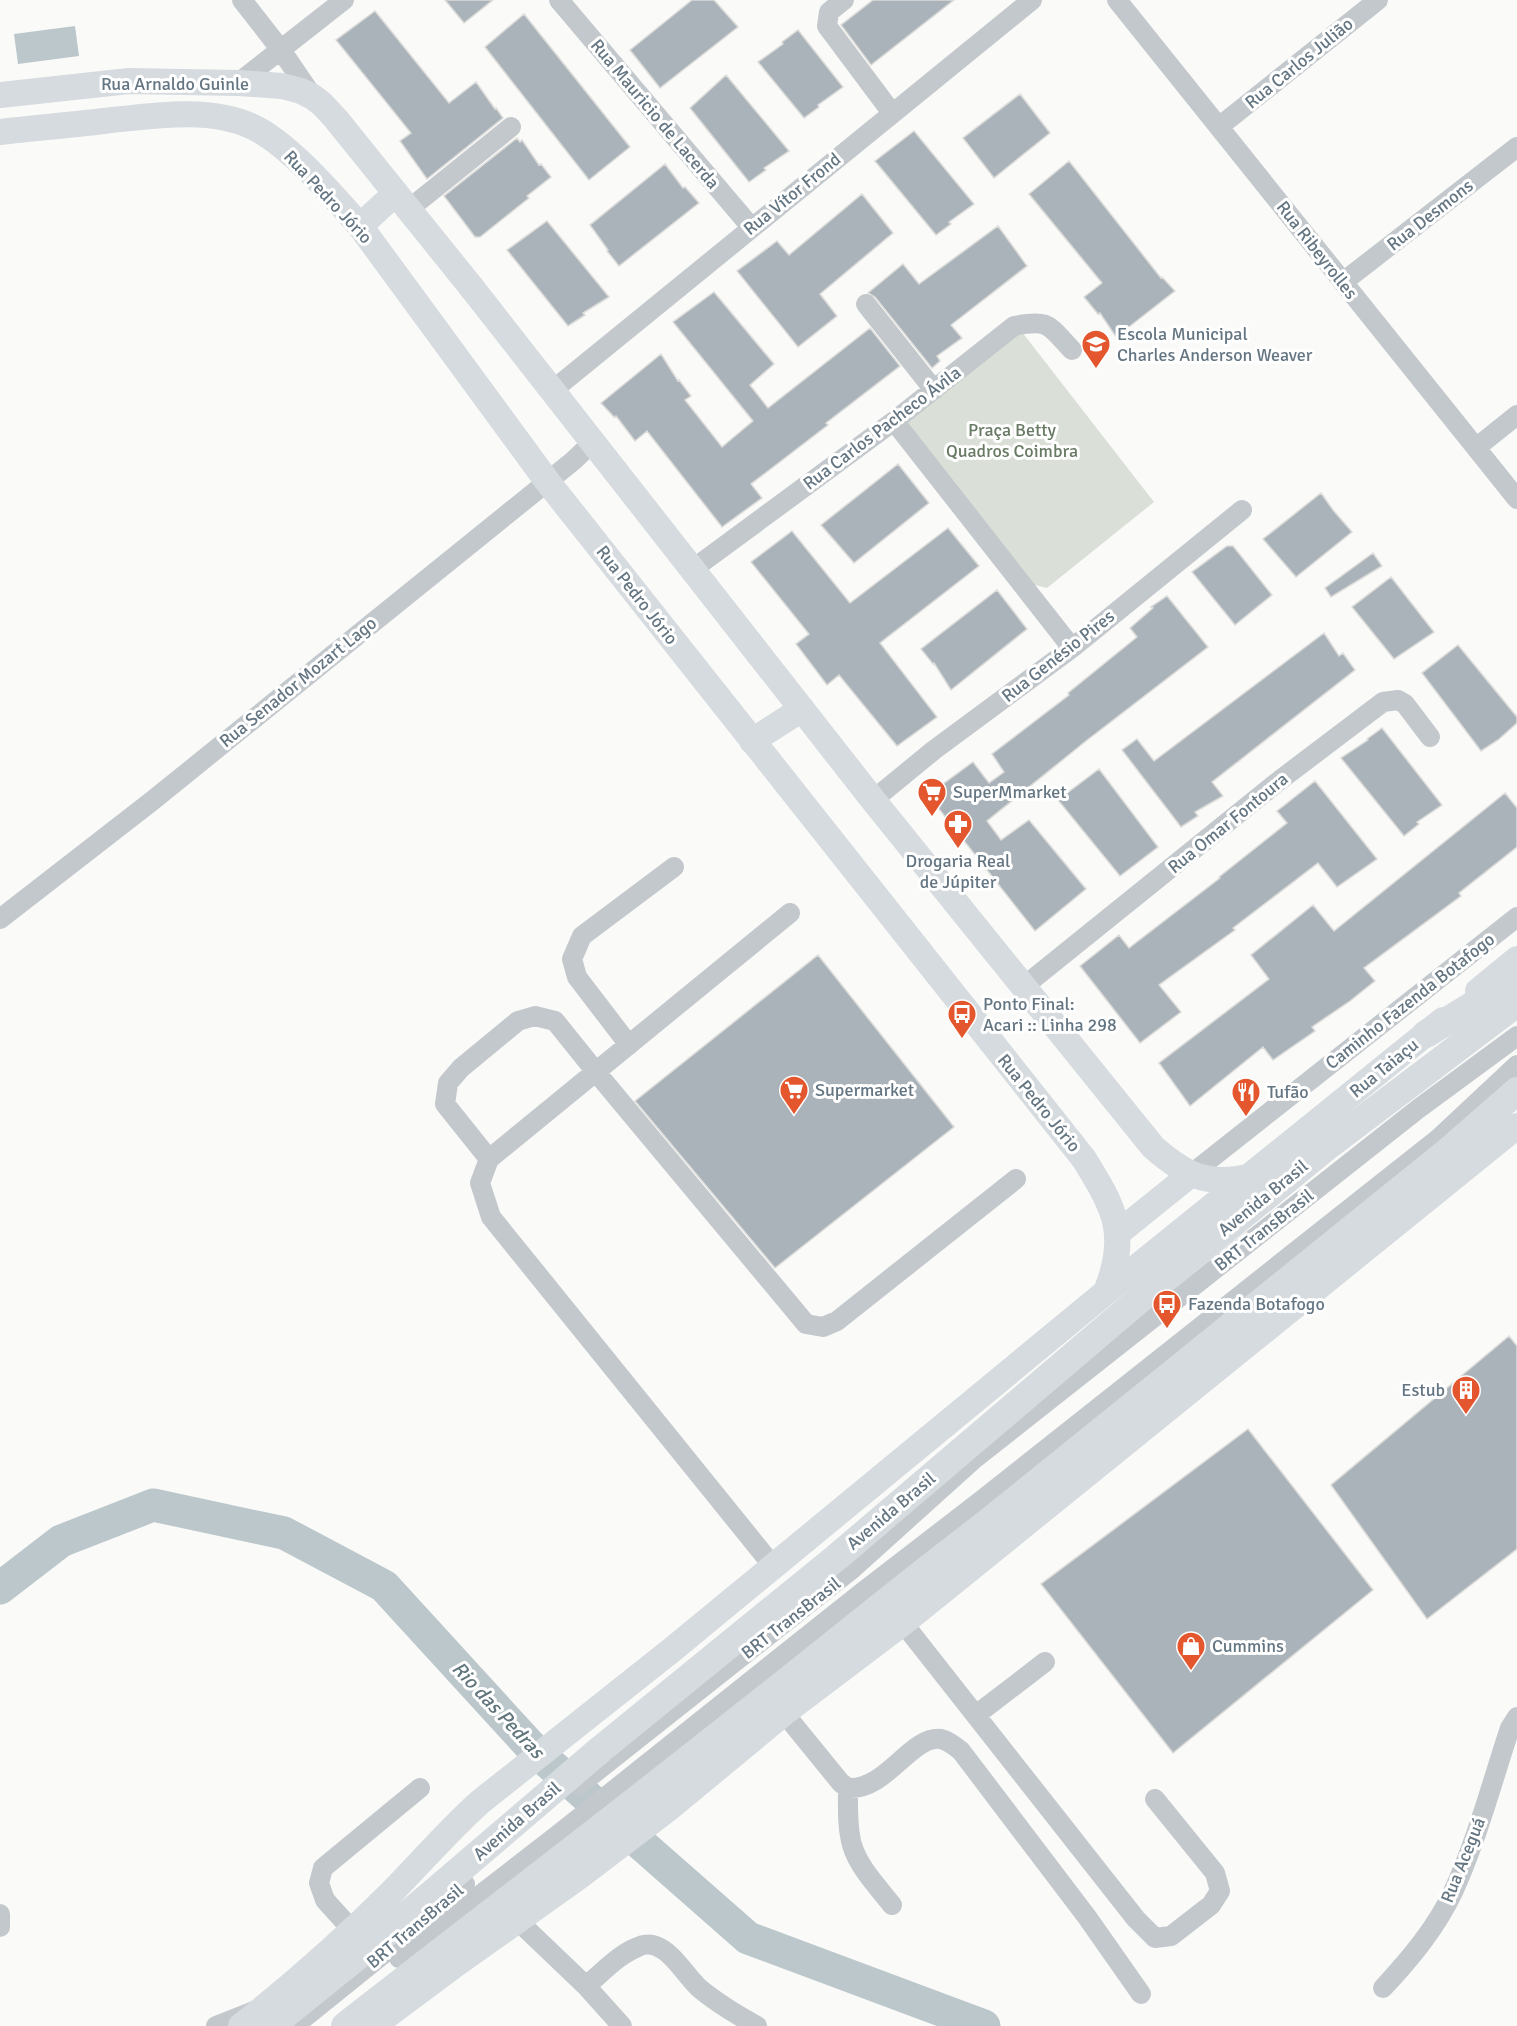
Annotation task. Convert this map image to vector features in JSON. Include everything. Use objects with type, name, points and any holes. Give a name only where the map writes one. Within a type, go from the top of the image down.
[{"type":"highway","points":[[1426,1035],[1517,978]]},
{"type":"highway","name":"Avenida Brasil","points":[[268,2016],[386,1933],[535,1813],[1140,1299],[1329,1145],[1517,1003]]},
{"type":"highway","points":[[345,2026],[436,1953],[650,1791],[986,1524],[1446,1153],[1517,1091]]},
{"type":"main road","name":"Rua Arnaldo Guinle","points":[[0,95],[129,81],[282,86],[313,97]]},
{"type":"main road","points":[[313,97],[336,119],[403,201],[873,800],[1153,1147],[1190,1175],[1212,1180],[1235,1180],[1251,1176]]},
{"type":"main road","name":"Rua Pedro Jório","points":[[0,132],[171,114],[229,118],[254,128],[284,149],[326,188],[360,226],[547,481],[1084,1159],[1105,1195],[1118,1233],[1117,1255],[1106,1292]]},
{"type":"main road","points":[[360,226],[403,201]]},
{"type":"main road","points":[[752,741],[802,709]]},
{"type":"main road","name":"Rua Taiaçu","points":[[1251,1176],[1517,959]]},
{"type":"main road","points":[[650,1791],[784,1713],[903,1623],[1517,1126]]},
{"type":"main road","points":[[1118,1233],[1190,1175]]},
{"type":"main road","name":"Avenida Brasil","points":[[241,2026],[268,2016],[454,1826],[505,1782],[673,1649],[1106,1292],[1251,1176]]},
{"type":"main road","points":[[374,2026],[517,1920],[568,1855]]},
{"type":"street","points":[[242,0],[281,50],[313,97]]},
{"type":"street","points":[[238,83],[344,0]]},
{"type":"street","name":"Rua Mauricio de Lacerda","points":[[559,0],[751,227]]},
{"type":"street","points":[[844,0],[829,12],[827,26],[892,113]]},
{"type":"street","name":"Rua Vítor Frond","points":[[553,390],[1032,0]]},
{"type":"street","name":"Rua Ribeyrolles","points":[[1117,0],[1517,499]]},
{"type":"street","name":"Rua Carlos Julião","points":[[1220,126],[1378,0]]},
{"type":"street","points":[[403,201],[511,127]]},
{"type":"street","name":"Rua Desmons","points":[[1343,282],[1517,147]]},
{"type":"street","points":[[866,304],[934,390]]},
{"type":"street","name":"Rua Carlos Pacheco Ávila","points":[[693,569],[894,421],[1014,326],[1036,322],[1047,324],[1072,350]]},
{"type":"street","points":[[1477,447],[1517,415]]},
{"type":"street","points":[[894,421],[1072,648]]},
{"type":"street","name":"Rua Senador Mozart Lago","points":[[0,919],[152,801],[593,442]]},
{"type":"street","name":"Rua Genésio Pires","points":[[873,800],[934,750],[1072,648],[1242,510]]},
{"type":"street","name":"Rua Omar Fontoura","points":[[1023,987],[1280,780],[1383,702],[1398,700],[1405,704],[1431,737]]},
{"type":"street","points":[[629,1045],[577,977],[572,959],[582,936],[674,867]]},
{"type":"street","points":[[773,1566],[491,1217],[480,1183],[489,1159],[790,913]]},
{"type":"street","name":"Caminho Fazenda Botafogo","points":[[1190,1175],[1517,917]]},
{"type":"street","points":[[489,1159],[445,1104],[448,1083],[461,1068],[519,1021],[535,1016],[555,1021],[806,1324],[823,1327],[837,1321],[1016,1179]]},
{"type":"street","name":"BRT TransBrasil","points":[[605,1755],[851,1570],[973,1460],[1418,1109],[1517,1036]]},
{"type":"street","name":"BRT TransBrasil","points":[[650,1791],[860,1594],[1438,1138],[1517,1065]]},
{"type":"street","points":[[903,1623],[1136,1919],[1155,1938],[1171,1936],[1211,1905],[1220,1891],[1215,1873],[1155,1799]]},
{"type":"street","points":[[976,1715],[1045,1662]]},
{"type":"street","points":[[784,1713],[841,1783],[848,1788],[867,1785],[880,1778],[913,1750],[929,1741],[940,1739],[961,1750],[1087,1917],[1141,1994]]},
{"type":"street","name":"Rua Aceguá","points":[[1383,1988],[1428,1935],[1452,1894],[1472,1846],[1510,1728],[1517,1717]]},
{"type":"street","points":[[352,1930],[325,1900],[319,1883],[323,1868],[420,1788]]},
{"type":"street","points":[[848,1788],[852,1846],[861,1863],[892,1905]]},
{"type":"street","name":"BRT TransBrasil","points":[[294,2026],[407,1935],[535,1813]]},
{"type":"street","name":"BRT TransBrasil","points":[[315,2026],[568,1855]]},
{"type":"street","points":[[0,1914],[0,1927]]},
{"type":"street","points":[[517,1920],[586,1986],[622,2026]]},
{"type":"street","points":[[586,1986],[638,1946],[656,1946],[667,1953],[699,1987],[732,2012],[757,2026]]},
{"type":"street","points":[[216,2026],[268,2016]]},
{"type":"green space","name":"Praça Betty Quadros Coimbra","points":[[1022,332],[1154,502],[1047,588],[1031,584],[904,426],[910,414]]},
{"type":"shaded area","points":[[75,26],[79,56],[18,64],[14,34]]},
{"type":"building","points":[[445,0],[493,0],[464,23]]},
{"type":"building","points":[[692,0],[714,0],[738,27],[660,88],[630,50]]},
{"type":"building","points":[[873,0],[954,0],[871,65],[841,25]]},
{"type":"building","points":[[375,11],[449,103],[476,82],[503,118],[427,179],[400,141],[411,133],[336,40]]},
{"type":"building","points":[[524,14],[630,147],[589,180],[485,47]]},
{"type":"building","points":[[798,30],[843,87],[804,118],[758,62]]},
{"type":"building","points":[[726,75],[789,151],[764,168],[766,170],[749,182],[690,108]]},
{"type":"building","points":[[1020,94],[1050,133],[994,178],[963,138]]},
{"type":"building","points":[[914,131],[974,204],[949,222],[951,224],[936,235],[875,161]]},
{"type":"building","points":[[517,138],[520,142],[522,140],[539,165],[541,164],[551,177],[527,196],[529,198],[480,237],[475,237],[444,196]]},
{"type":"building","points":[[1069,161],[1161,278],[1175,291],[1116,337],[1100,313],[1098,314],[1084,297],[1102,283],[1029,194]]},
{"type":"building","points":[[665,164],[683,188],[685,187],[699,203],[619,266],[590,225]]},
{"type":"building","points":[[862,194],[893,233],[820,294],[837,316],[798,347],[737,271],[777,241],[789,255]]},
{"type":"building","points":[[547,221],[609,297],[583,313],[585,315],[568,326],[507,250]]},
{"type":"building","points":[[998,226],[1027,266],[951,325],[962,338],[937,356],[940,361],[932,368],[875,297],[868,293],[903,264],[919,284]]},
{"type":"building","points":[[714,292],[774,364],[750,385],[768,408],[870,328],[900,366],[751,484],[762,498],[722,527],[647,431],[635,441],[616,416],[614,417],[601,403],[661,354],[678,381],[691,396],[685,400],[722,447],[753,421],[673,322]]},
{"type":"building","points":[[898,464],[929,503],[854,563],[821,525]]},
{"type":"building","points":[[1321,493],[1352,532],[1296,577],[1263,539]]},
{"type":"building","points":[[948,528],[979,566],[880,643],[937,717],[897,746],[839,675],[827,685],[796,644],[809,634],[751,562],[792,531],[850,603]]},
{"type":"building","points":[[1227,546],[1233,546],[1272,595],[1235,625],[1192,572]]},
{"type":"building","points":[[1373,553],[1382,566],[1331,597],[1325,588]]},
{"type":"building","points":[[1391,577],[1434,632],[1394,659],[1352,607]]},
{"type":"building","points":[[997,590],[1027,629],[951,690],[934,663],[921,649]]},
{"type":"building","points":[[1167,596],[1208,647],[987,821],[1001,840],[1029,820],[1086,889],[1035,931],[928,795],[973,762],[989,783],[1004,772],[992,754],[1069,695],[1068,693],[1137,637],[1130,628],[1153,608],[1151,607]]},
{"type":"building","points":[[1324,633],[1339,656],[1343,653],[1355,670],[1212,782],[1223,796],[1195,812],[1198,816],[1181,827],[1122,750],[1137,739],[1154,761]]},
{"type":"building","points":[[1458,645],[1517,717],[1517,723],[1481,751],[1422,673]]},
{"type":"building","points":[[1382,728],[1442,805],[1417,822],[1419,824],[1404,836],[1341,758]]},
{"type":"building","points":[[1099,769],[1158,847],[1120,876],[1058,800]]},
{"type":"building","points":[[1315,781],[1377,859],[1337,887],[1318,863],[1233,928],[1235,930],[1159,985],[1181,1012],[1140,1043],[1080,966],[1119,935],[1129,948],[1220,878],[1287,823],[1277,811]]},
{"type":"building","points":[[1505,793],[1517,808],[1517,847],[1459,893],[1461,896],[1364,968],[1375,981],[1312,1027],[1315,1031],[1273,1060],[1263,1047],[1190,1106],[1159,1063],[1269,979],[1251,955],[1313,905],[1334,931]]},
{"type":"building","name":"Supermarket","points":[[818,955],[954,1127],[775,1268],[635,1101]]},
{"type":"building","name":"Estub","points":[[1509,1336],[1517,1346],[1517,1549],[1427,1619],[1331,1485]]},
{"type":"building","name":"Cummins","points":[[1248,1429],[1373,1590],[1173,1753],[1041,1584]]},
{"type":"waterway","name":"Rio das Pedras","points":[[0,1588],[61,1541],[153,1505],[284,1533],[384,1586],[534,1750],[748,1938],[984,2026]]},
{"type":"place","name":"Escola Municipal Charles Anderson Weaver","points":[[1096,370]]},
{"type":"place","name":"SuperMmarket","points":[[932,818]]},
{"type":"place","name":"Drogaria Real de Júpiter","points":[[958,850]]},
{"type":"place","name":"Ponto Final: Acari :: Linha 298","points":[[962,1040]]},
{"type":"place","name":"Supermarket","points":[[794,1116]]},
{"type":"place","name":"Tufão","points":[[1246,1118]]},
{"type":"place","name":"Fazenda Botafogo","points":[[1167,1330]]},
{"type":"place","name":"Estub","points":[[1466,1416]]},
{"type":"place","name":"Cummins","points":[[1191,1672]]}]
